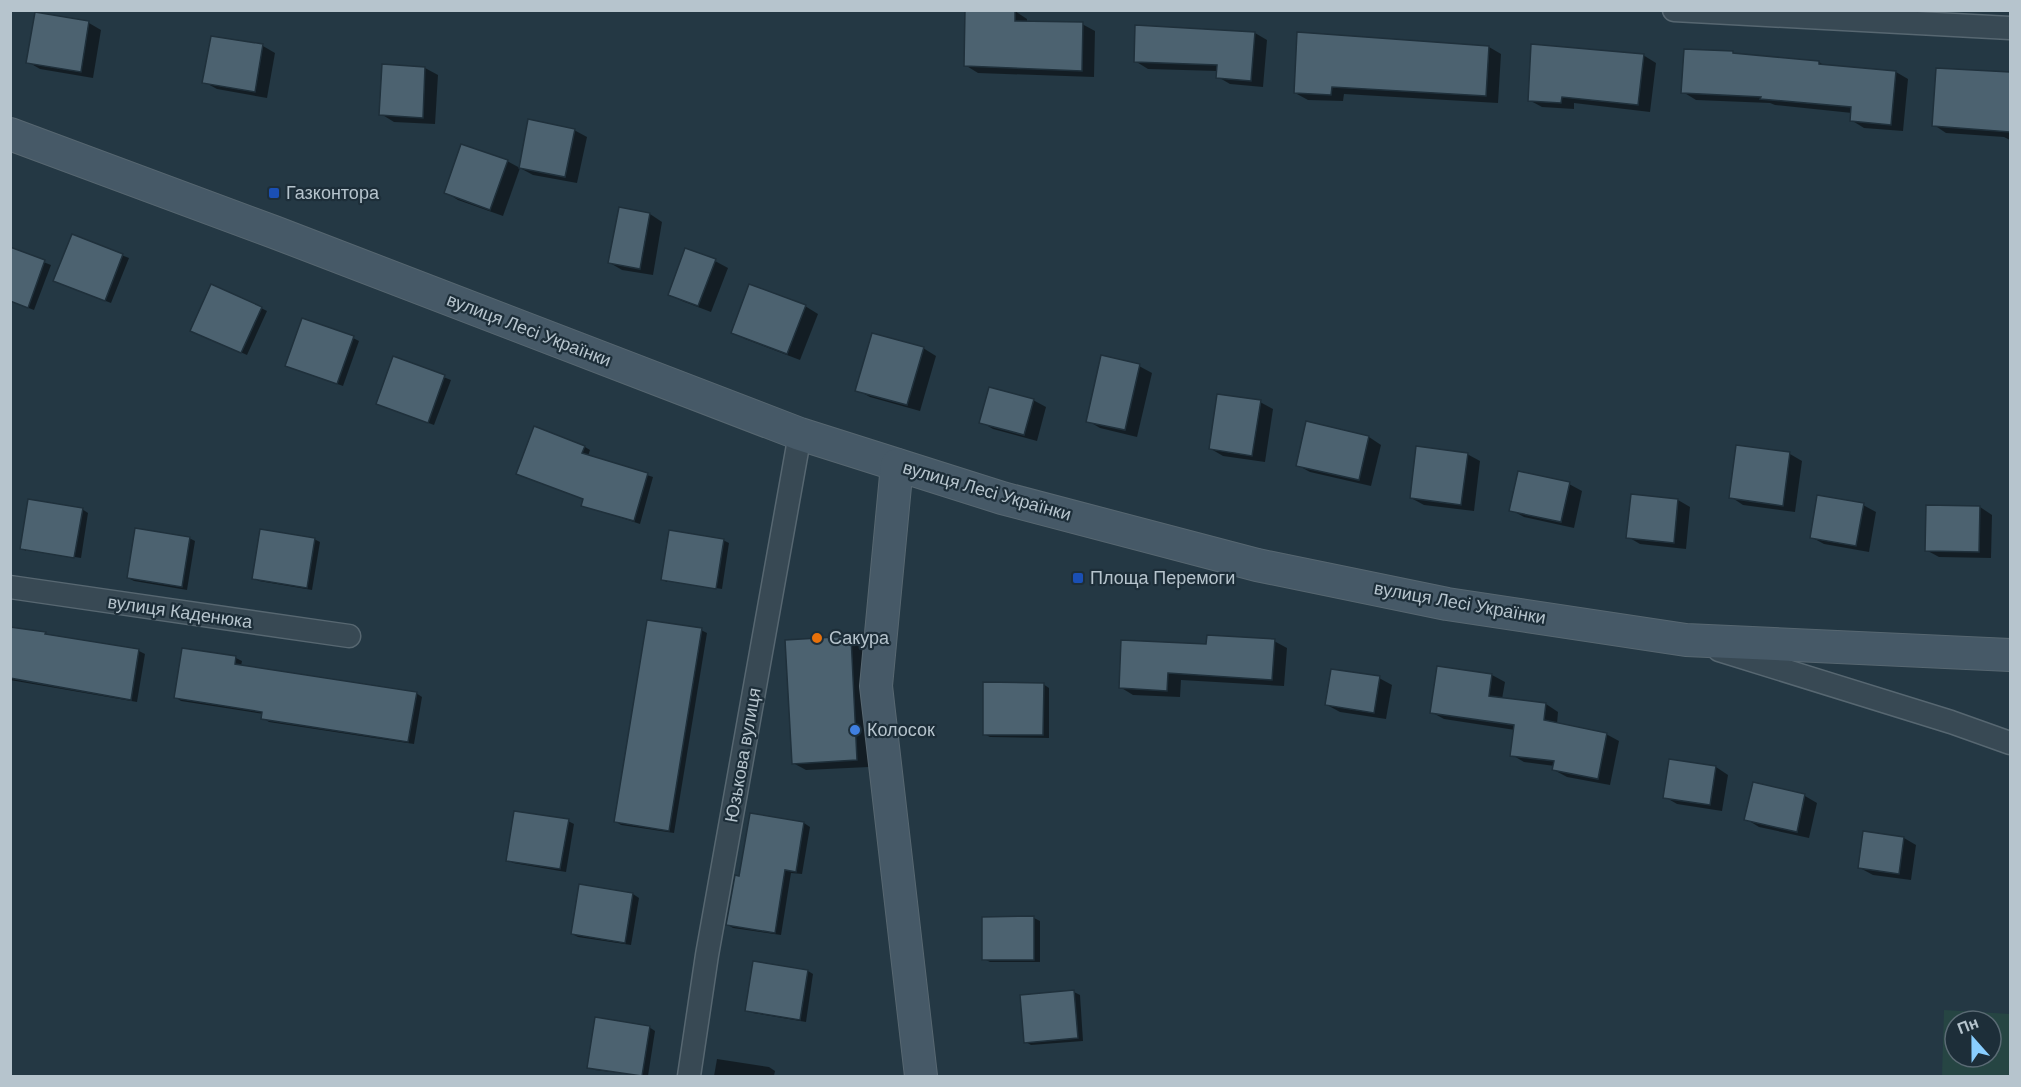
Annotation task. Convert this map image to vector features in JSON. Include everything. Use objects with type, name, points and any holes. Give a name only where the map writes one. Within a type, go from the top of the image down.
[{"type":"main road","name":"вулиця Лесі Українки","points":[[10,134],[297,241],[800,434],[1002,498],[1257,566],[1447,604],[1686,640],[2010,655]]},
{"type":"main road","points":[[897,465],[876,686],[921,1077]]},
{"type":"street","points":[[1674,10],[2010,28]]},
{"type":"street","name":"Юзькова вулиця","points":[[689,1077],[707,955],[800,434]]},
{"type":"street","name":"вулиця Каденюка","points":[[10,587],[349,636]]},
{"type":"street","points":[[1686,640],[1951,722],[2010,743]]},
{"type":"green space","points":[[2003,1014],[2010,1014],[2010,1076],[1942,1076],[1943,1043],[1943,1069],[2003,1069]]},
{"type":"building","points":[[965,10],[1015,10],[1015,21],[1083,22],[1082,71],[964,66]]},
{"type":"building","points":[[35,12],[89,21],[81,72],[26,63]]},
{"type":"building","points":[[1135,25],[1255,32],[1251,81],[1216,78],[1217,65],[1134,62]]},
{"type":"building","points":[[1297,32],[1489,46],[1486,96],[1332,87],[1331,95],[1294,93]]},
{"type":"building","points":[[211,36],[263,44],[255,92],[202,83]]},
{"type":"building","points":[[1531,44],[1644,54],[1638,105],[1562,97],[1561,103],[1528,101]]},
{"type":"building","points":[[1684,49],[1733,51],[1733,53],[1819,61],[1819,64],[1896,71],[1891,125],[1850,121],[1851,107],[1760,99],[1761,97],[1681,93]]},
{"type":"building","points":[[382,64],[425,67],[423,118],[379,115]]},
{"type":"building","points":[[1936,68],[2010,72],[2010,132],[1932,126]]},
{"type":"building","points":[[528,119],[575,129],[565,177],[519,168]]},
{"type":"building","points":[[461,144],[508,160],[490,210],[444,193]]},
{"type":"building","points":[[619,207],[650,213],[640,269],[608,263]]},
{"type":"building","points":[[72,234],[123,254],[105,301],[53,281]]},
{"type":"building","points":[[10,247],[45,260],[28,308],[10,301]]},
{"type":"building","points":[[685,248],[716,259],[698,306],[668,295]]},
{"type":"building","points":[[211,284],[262,307],[241,353],[190,331]]},
{"type":"building","points":[[749,284],[806,305],[787,354],[731,333]]},
{"type":"building","points":[[302,318],[354,336],[337,384],[285,366]]},
{"type":"building","points":[[872,333],[924,347],[907,405],[855,391]]},
{"type":"building","points":[[1101,355],[1140,364],[1125,430],[1086,422]]},
{"type":"building","points":[[393,356],[445,375],[428,423],[376,404]]},
{"type":"building","points":[[989,387],[1034,399],[1024,435],[979,423]]},
{"type":"building","points":[[1217,394],[1261,400],[1252,456],[1209,449]]},
{"type":"building","points":[[1306,421],[1369,436],[1359,480],[1296,466]]},
{"type":"building","points":[[534,426],[585,446],[582,453],[648,473],[634,521],[581,506],[583,499],[516,474]]},
{"type":"building","points":[[1736,445],[1790,452],[1783,506],[1729,498]]},
{"type":"building","points":[[1416,446],[1468,453],[1461,505],[1410,498]]},
{"type":"building","points":[[1518,471],[1570,482],[1561,522],[1509,511]]},
{"type":"building","points":[[1631,494],[1678,499],[1674,543],[1626,538]]},
{"type":"building","points":[[1817,495],[1864,503],[1856,546],[1810,538]]},
{"type":"building","points":[[28,499],[83,508],[74,558],[20,549]]},
{"type":"building","points":[[1926,505],[1980,506],[1979,552],[1925,551]]},
{"type":"building","points":[[135,528],[190,537],[182,587],[127,578]]},
{"type":"building","points":[[260,529],[315,538],[307,588],[252,579]]},
{"type":"building","points":[[669,530],[724,539],[716,589],[661,580]]},
{"type":"building","points":[[647,620],[702,628],[669,831],[614,822]]},
{"type":"building","points":[[10,627],[139,649],[131,700],[10,678]]},
{"type":"building","points":[[1207,635],[1275,639],[1272,680],[1168,673],[1167,691],[1119,688],[1121,640],[1206,644]]},
{"type":"building","points":[[851,636],[857,760],[792,764],[785,640]]},
{"type":"building","points":[[182,648],[236,656],[235,664],[417,692],[408,742],[261,719],[262,712],[174,698]]},
{"type":"building","points":[[1437,666],[1492,674],[1489,696],[1546,703],[1544,720],[1607,733],[1598,779],[1552,770],[1554,761],[1510,756],[1514,725],[1430,713]]},
{"type":"building","points":[[1331,669],[1380,676],[1374,713],[1325,705]]},
{"type":"building","points":[[983,682],[1044,683],[1043,735],[983,735]]},
{"type":"building","points":[[1669,759],[1716,766],[1710,805],[1663,798]]},
{"type":"building","points":[[1753,782],[1805,794],[1797,832],[1744,820]]},
{"type":"building","points":[[514,811],[569,819],[560,869],[506,861]]},
{"type":"building","points":[[750,813],[804,822],[796,872],[785,870],[775,933],[726,925],[735,875],[739,876]]},
{"type":"building","points":[[1863,831],[1904,837],[1899,874],[1858,868]]},
{"type":"building","points":[[579,884],[633,893],[625,943],[571,934]]},
{"type":"building","points":[[1034,916],[1034,960],[982,960],[982,917]]},
{"type":"building","points":[[753,961],[808,970],[800,1020],[745,1011]]},
{"type":"building","points":[[1074,990],[1078,1038],[1024,1043],[1020,995]]},
{"type":"building","points":[[595,1017],[650,1026],[642,1076],[587,1068]]},
{"type":"place","name":"Газконтора","points":[[274,193]]},
{"type":"place","name":"Площа Перемоги","points":[[1078,578]]},
{"type":"place","name":"Сакура","points":[[817,638]]},
{"type":"place","name":"Колосок","points":[[855,730]]}]
